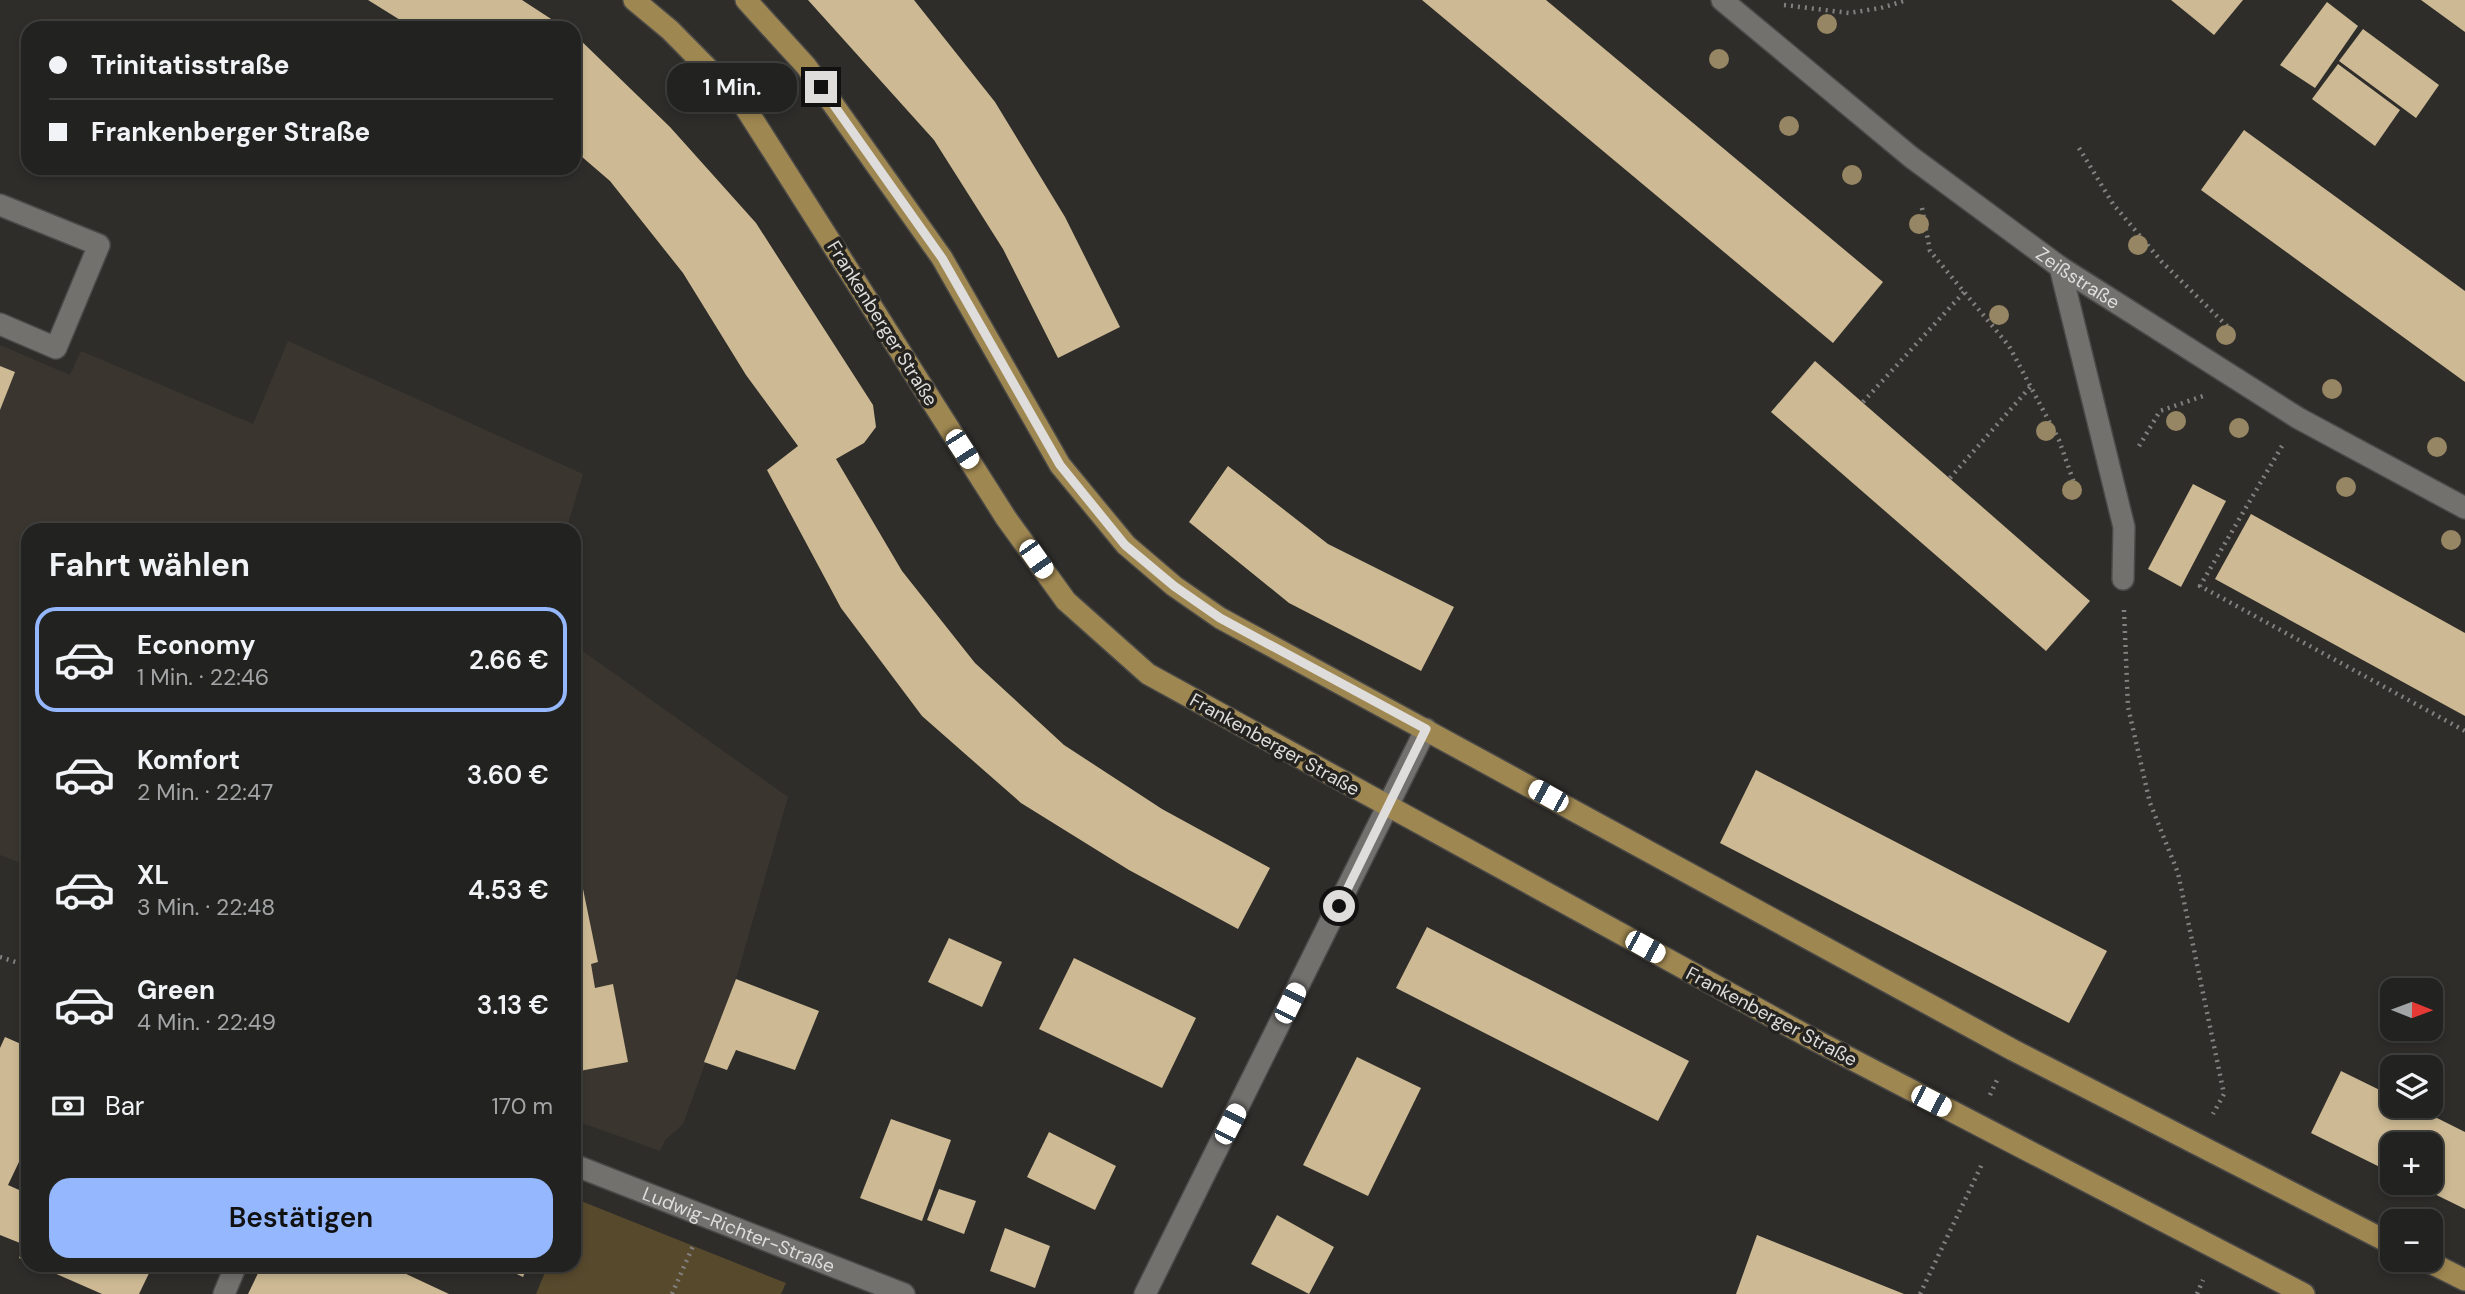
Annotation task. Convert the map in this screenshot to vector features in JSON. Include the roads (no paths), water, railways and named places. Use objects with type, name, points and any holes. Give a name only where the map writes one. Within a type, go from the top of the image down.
[{"type":"main road","name":"Frankenberger Straße","points":[[634,0],[670,30],[743,104],[1006,518],[1066,601],[1148,674],[1809,1037],[2304,1294]]},
{"type":"main road","points":[[746,0],[806,66],[942,258],[1060,465],[1125,545],[1174,586],[1220,618],[2012,1050],[2380,1238]]},
{"type":"main road","points":[[2443,1269],[2465,1280]]},
{"type":"street","name":"Zeißstraße","points":[[1724,2],[1911,158],[2060,267],[2298,418],[2465,508]]},
{"type":"street","points":[[0,205],[99,245],[56,348],[0,324]]},
{"type":"street","points":[[2060,267],[2124,527],[2123,579]]},
{"type":"street","points":[[1145,1294],[1426,729]]},
{"type":"street","name":"Ludwig-Richter-Straße","points":[[581,1168],[904,1294]]},
{"type":"street","points":[[224,1294],[233,1272]]}]
